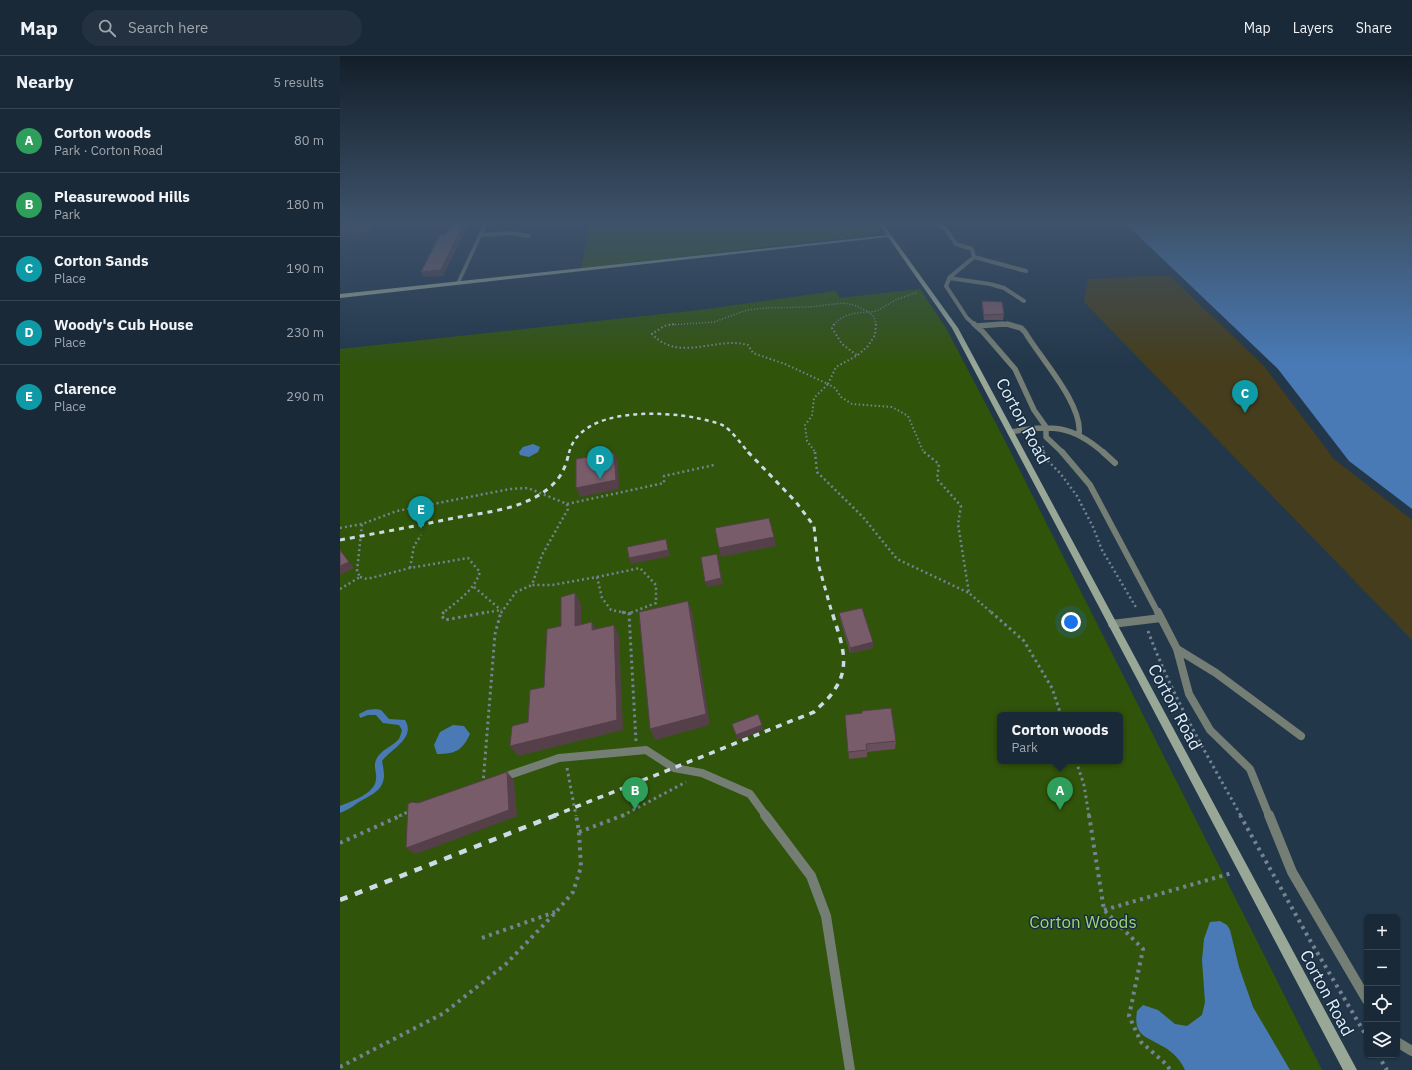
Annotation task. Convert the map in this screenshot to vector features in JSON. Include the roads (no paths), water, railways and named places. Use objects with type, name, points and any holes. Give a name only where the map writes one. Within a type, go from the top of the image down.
[{"type":"main road","points":[[340,296],[574,270]]},
{"type":"main road","name":"Corton Road","points":[[915,270],[955,328],[1350,1070]]},
{"type":"street","points":[[458,283],[464,270]]},
{"type":"lane","points":[[958,270],[949,278],[946,286],[967,318],[977,326],[1014,370],[1034,410],[1046,427],[1046,436],[1063,453],[1090,485],[1177,649],[1189,694],[1210,730],[1250,769],[1292,872],[1364,995]]},
{"type":"lane","points":[[949,278],[990,284],[1004,288],[1024,301]]},
{"type":"lane","points":[[977,326],[1006,324],[1021,328],[1025,332],[1073,403],[1080,427],[1080,434]]},
{"type":"lane","points":[[1010,432],[1046,427],[1080,434],[1102,450],[1115,463]]},
{"type":"lane","points":[[1112,624],[1161,618]]},
{"type":"lane","points":[[1177,649],[1216,673],[1300,736]]},
{"type":"lane","points":[[483,785],[559,758],[646,750],[674,768],[702,774],[750,794],[811,876],[826,916],[850,1070]]},
{"type":"lane","points":[[1400,1044],[1412,1051]]},
{"type":"water","points":[[1175,270],[1412,270],[1412,509],[1349,461],[1278,369]]},
{"type":"water","points":[[533,444],[540,447],[538,452],[529,457],[520,455],[519,452],[523,447]]},
{"type":"water","points":[[367,710],[381,710],[389,719],[405,720],[408,726],[407,732],[401,742],[382,761],[384,776],[383,782],[378,790],[340,813],[340,806],[362,796],[372,789],[376,779],[376,760],[383,751],[396,742],[400,737],[402,730],[399,725],[383,723],[376,715],[368,715],[360,718],[359,714]]},
{"type":"water","points":[[453,725],[464,726],[470,734],[467,740],[461,748],[453,752],[437,754],[434,745],[440,732]]},
{"type":"water","points":[[1220,921],[1227,925],[1230,930],[1239,967],[1253,1007],[1290,1070],[1185,1070],[1171,1051],[1146,1037],[1137,1026],[1137,1011],[1143,1005],[1158,1010],[1175,1024],[1187,1026],[1202,1015],[1205,1002],[1202,960],[1204,939],[1210,922]]},
{"type":"railway","points":[[569,453],[576,438],[589,427],[605,420],[644,414],[682,416],[718,423],[730,431],[749,453]]},
{"type":"railway","points":[[340,540],[516,506],[538,495],[549,488],[557,480],[565,467],[569,452]]},
{"type":"railway","points":[[748,452],[796,502],[814,526],[818,563],[832,613]]},
{"type":"railway","points":[[553,816],[814,712],[833,692],[840,680],[843,670],[843,651],[832,612]]},
{"type":"railway","points":[[340,900],[556,815]]},
{"type":"place","name":"Corton Sands","points":[[1245,413]]},
{"type":"place","name":"Woody's Cub House","points":[[600,479]]},
{"type":"place","name":"Clarence","points":[[421,529]]},
{"type":"place","name":"Pleasurewood Hills","points":[[635,810]]},
{"type":"place","name":"Corton woods","points":[[1060,810]]},
{"type":"park label","name":"Corton Woods","points":[[1083,922]]}]
